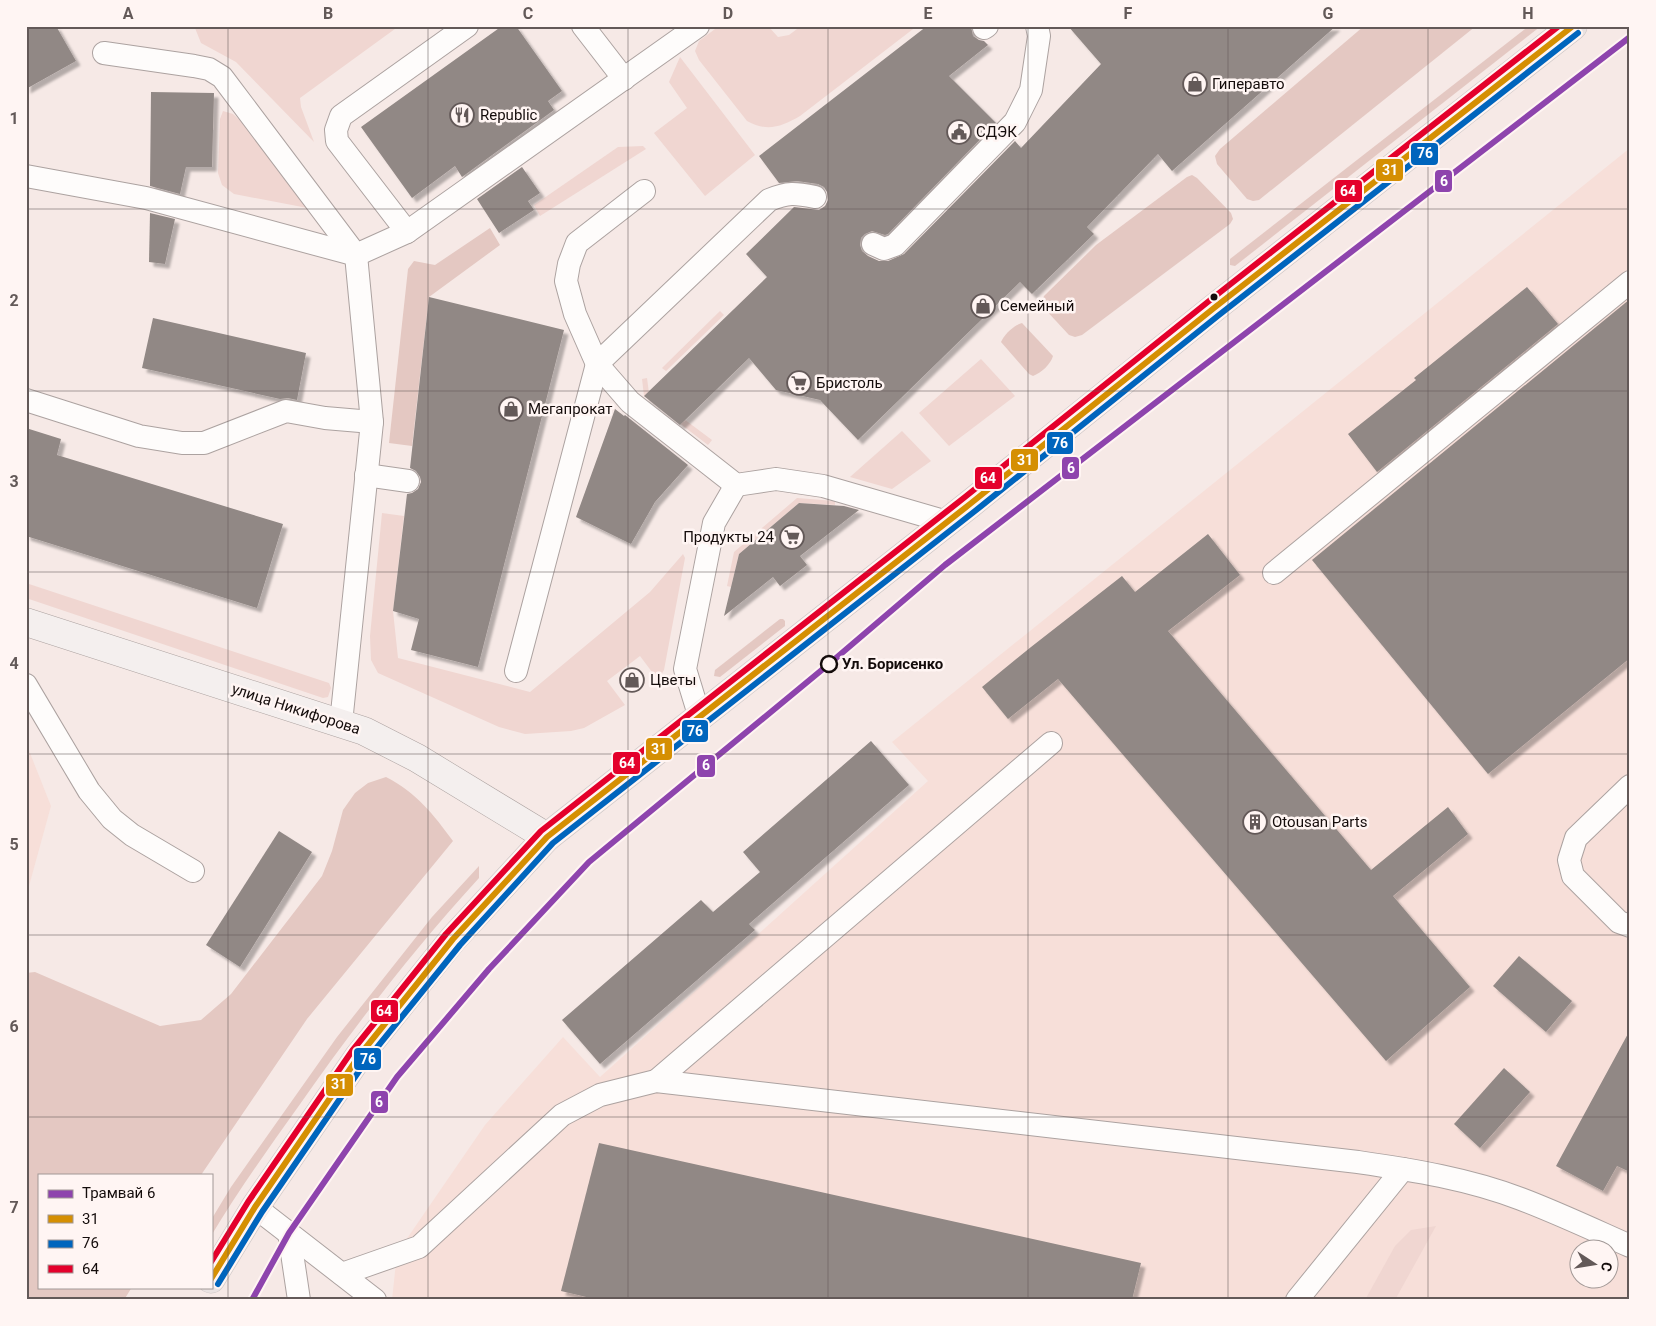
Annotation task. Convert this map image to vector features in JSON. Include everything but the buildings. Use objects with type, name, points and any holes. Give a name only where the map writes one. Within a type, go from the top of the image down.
[{"type":"main road","points":[[212,1277],[255,1207],[359,1056],[453,939],[547,837],[700,718],[1222,302],[1573,26]]},
{"type":"main road","name":"улица Никифорова","points":[[26,622],[364,731],[417,758],[547,837]]},
{"type":"main road","points":[[199,1300],[205,1288]]},
{"type":"lane","points":[[407,232],[337,141],[336,130],[341,116],[467,26]]},
{"type":"lane","points":[[583,26],[624,79]]},
{"type":"lane","points":[[26,176],[146,198],[356,255],[407,232],[698,26]]},
{"type":"lane","points":[[873,244],[884,249],[895,245],[1015,122],[1031,90],[1039,36],[1037,26]]},
{"type":"lane","points":[[104,53],[202,68],[222,77],[356,255],[372,422],[341,723]]},
{"type":"lane","points":[[644,190],[577,243],[568,264],[566,281],[575,314],[598,364],[630,402],[736,485],[776,479],[823,486],[947,522]]},
{"type":"lane","points":[[516,671],[598,364],[769,200],[785,194],[815,197]]},
{"type":"lane","points":[[1274,573],[1630,282]]},
{"type":"lane","points":[[26,400],[139,436],[182,443],[204,443],[286,412],[324,418],[372,422]]},
{"type":"lane","points":[[366,475],[408,481]]},
{"type":"lane","points":[[700,718],[685,669],[714,523],[736,485]]},
{"type":"lane","points":[[26,685],[89,791],[112,819],[132,835],[193,871]]},
{"type":"lane","points":[[656,1081],[1051,744]]},
{"type":"lane","points":[[1630,786],[1576,838],[1569,860],[1573,876],[1619,922],[1630,926]]},
{"type":"lane","points":[[342,1274],[419,1247],[562,1115],[600,1095],[656,1081],[1403,1169],[1462,1181],[1520,1198],[1630,1246]]},
{"type":"lane","points":[[1297,1300],[1403,1169]]},
{"type":"lane","points":[[255,1207],[375,1300]]},
{"type":"lane","points":[[290,1233],[299,1300]]},
{"type":"shaded area","points":[[198,26],[399,26],[300,98],[301,107],[314,142],[236,62],[201,43],[195,28]]},
{"type":"shaded area","points":[[719,26],[768,26],[778,37],[789,35],[801,26],[917,26],[800,116],[787,123],[768,127],[747,121],[699,60],[695,51],[699,41]]},
{"type":"shaded area","points":[[1364,26],[1476,26],[1259,200],[1247,199],[1217,164],[1215,156],[1220,149]]},
{"type":"shaded area","points":[[1529,26],[1541,26],[1235,266],[1230,265],[1230,259]]},
{"type":"shaded area","points":[[680,57],[755,155],[705,196],[654,133],[687,108],[669,82]]},
{"type":"shaded area","points":[[223,111],[233,114],[314,189],[318,210],[234,194],[222,185],[218,173],[220,119]]},
{"type":"shaded area","points":[[643,146],[646,149],[540,216],[534,205],[618,147]]},
{"type":"shaded area","points":[[1630,148],[1630,1300],[392,1300],[397,1253],[485,1125],[563,1037],[600,1077],[928,781],[892,742]]},
{"type":"shaded area","points":[[1192,175],[1231,213],[1233,219],[1230,224],[1082,335],[1075,337],[1069,335],[1043,307],[1042,301],[1044,296],[1096,245]]},
{"type":"shaded area","points":[[490,228],[500,245],[429,297],[412,446],[389,443],[408,269],[414,261],[435,265]]},
{"type":"shaded area","points":[[720,311],[724,315],[666,371],[662,368]]},
{"type":"shaded area","points":[[1022,323],[1053,356],[1045,368],[1033,376],[1029,374],[1001,342],[1004,336]]},
{"type":"shaded area","points":[[981,359],[1015,396],[949,446],[919,413]]},
{"type":"shaded area","points":[[647,378],[649,393],[712,440],[708,445],[644,396],[642,379]]},
{"type":"shaded area","points":[[902,431],[931,461],[892,489],[850,477]]},
{"type":"shaded area","points":[[797,498],[835,501],[835,505],[799,503],[739,554],[731,587],[727,586],[734,552]]},
{"type":"shaded area","points":[[382,513],[404,516],[393,611],[398,658],[530,692],[650,592],[683,554],[685,558],[664,670],[658,680],[640,656],[607,681],[625,705],[584,728],[571,731],[525,734],[499,727],[378,673],[371,660],[370,636]]},
{"type":"shaded area","points":[[26,583],[329,683],[331,688],[328,697],[323,698],[26,598]]},
{"type":"shaded area","points":[[780,619],[785,621],[785,626],[720,677],[714,676],[715,670]]},
{"type":"shaded area","points":[[26,743],[51,806],[26,897]]},
{"type":"shaded area","points":[[386,777],[397,783],[424,805],[453,841],[307,1019],[202,1174],[38,1174],[38,1288],[131,1288],[124,1300],[26,1300],[26,973],[35,972],[160,1026],[201,1020],[231,994],[322,876],[332,851],[343,810],[355,793],[368,783]]},
{"type":"shaded area","points":[[479,866],[479,878],[407,961],[362,1018],[264,1154],[212,1234],[212,1218],[231,1187],[337,1037],[432,917]]},
{"type":"shaded area","points":[[1436,1226],[1395,1300],[1365,1300],[1395,1246],[1411,1230]]},
{"type":"tram line","name":"6","points":[[252,1300],[289,1233],[397,1077],[489,969],[589,862],[829,664],[945,565],[1630,37]]},
{"type":"transit line","name":"64","points":[[212,1260],[248,1202],[352,1051],[446,934],[541,831],[1559,26]]},
{"type":"transit line","name":"31","points":[[212,1277],[255,1207],[359,1056],[453,939],[547,837],[1573,26]]},
{"type":"transit line","name":"76","points":[[218,1284],[262,1212],[366,1061],[460,945],[553,843],[1578,33]]},
{"type":"place","name":"Гиперавто","points":[[1195,84]]},
{"type":"place","name":"Republic","points":[[462,115]]},
{"type":"place","name":"СДЭК","points":[[959,132]]},
{"type":"place","name":"Семейный","points":[[983,306]]},
{"type":"place","name":"Бристоль","points":[[799,383]]},
{"type":"place","name":"Мегапрокат","points":[[511,409]]},
{"type":"place","name":"Продукты 24","points":[[792,537]]},
{"type":"place","name":"Ул. Борисенко","points":[[829,664]]},
{"type":"place","name":"Цветы","points":[[632,680]]},
{"type":"place","name":"Otousan Parts","points":[[1255,822]]}]
